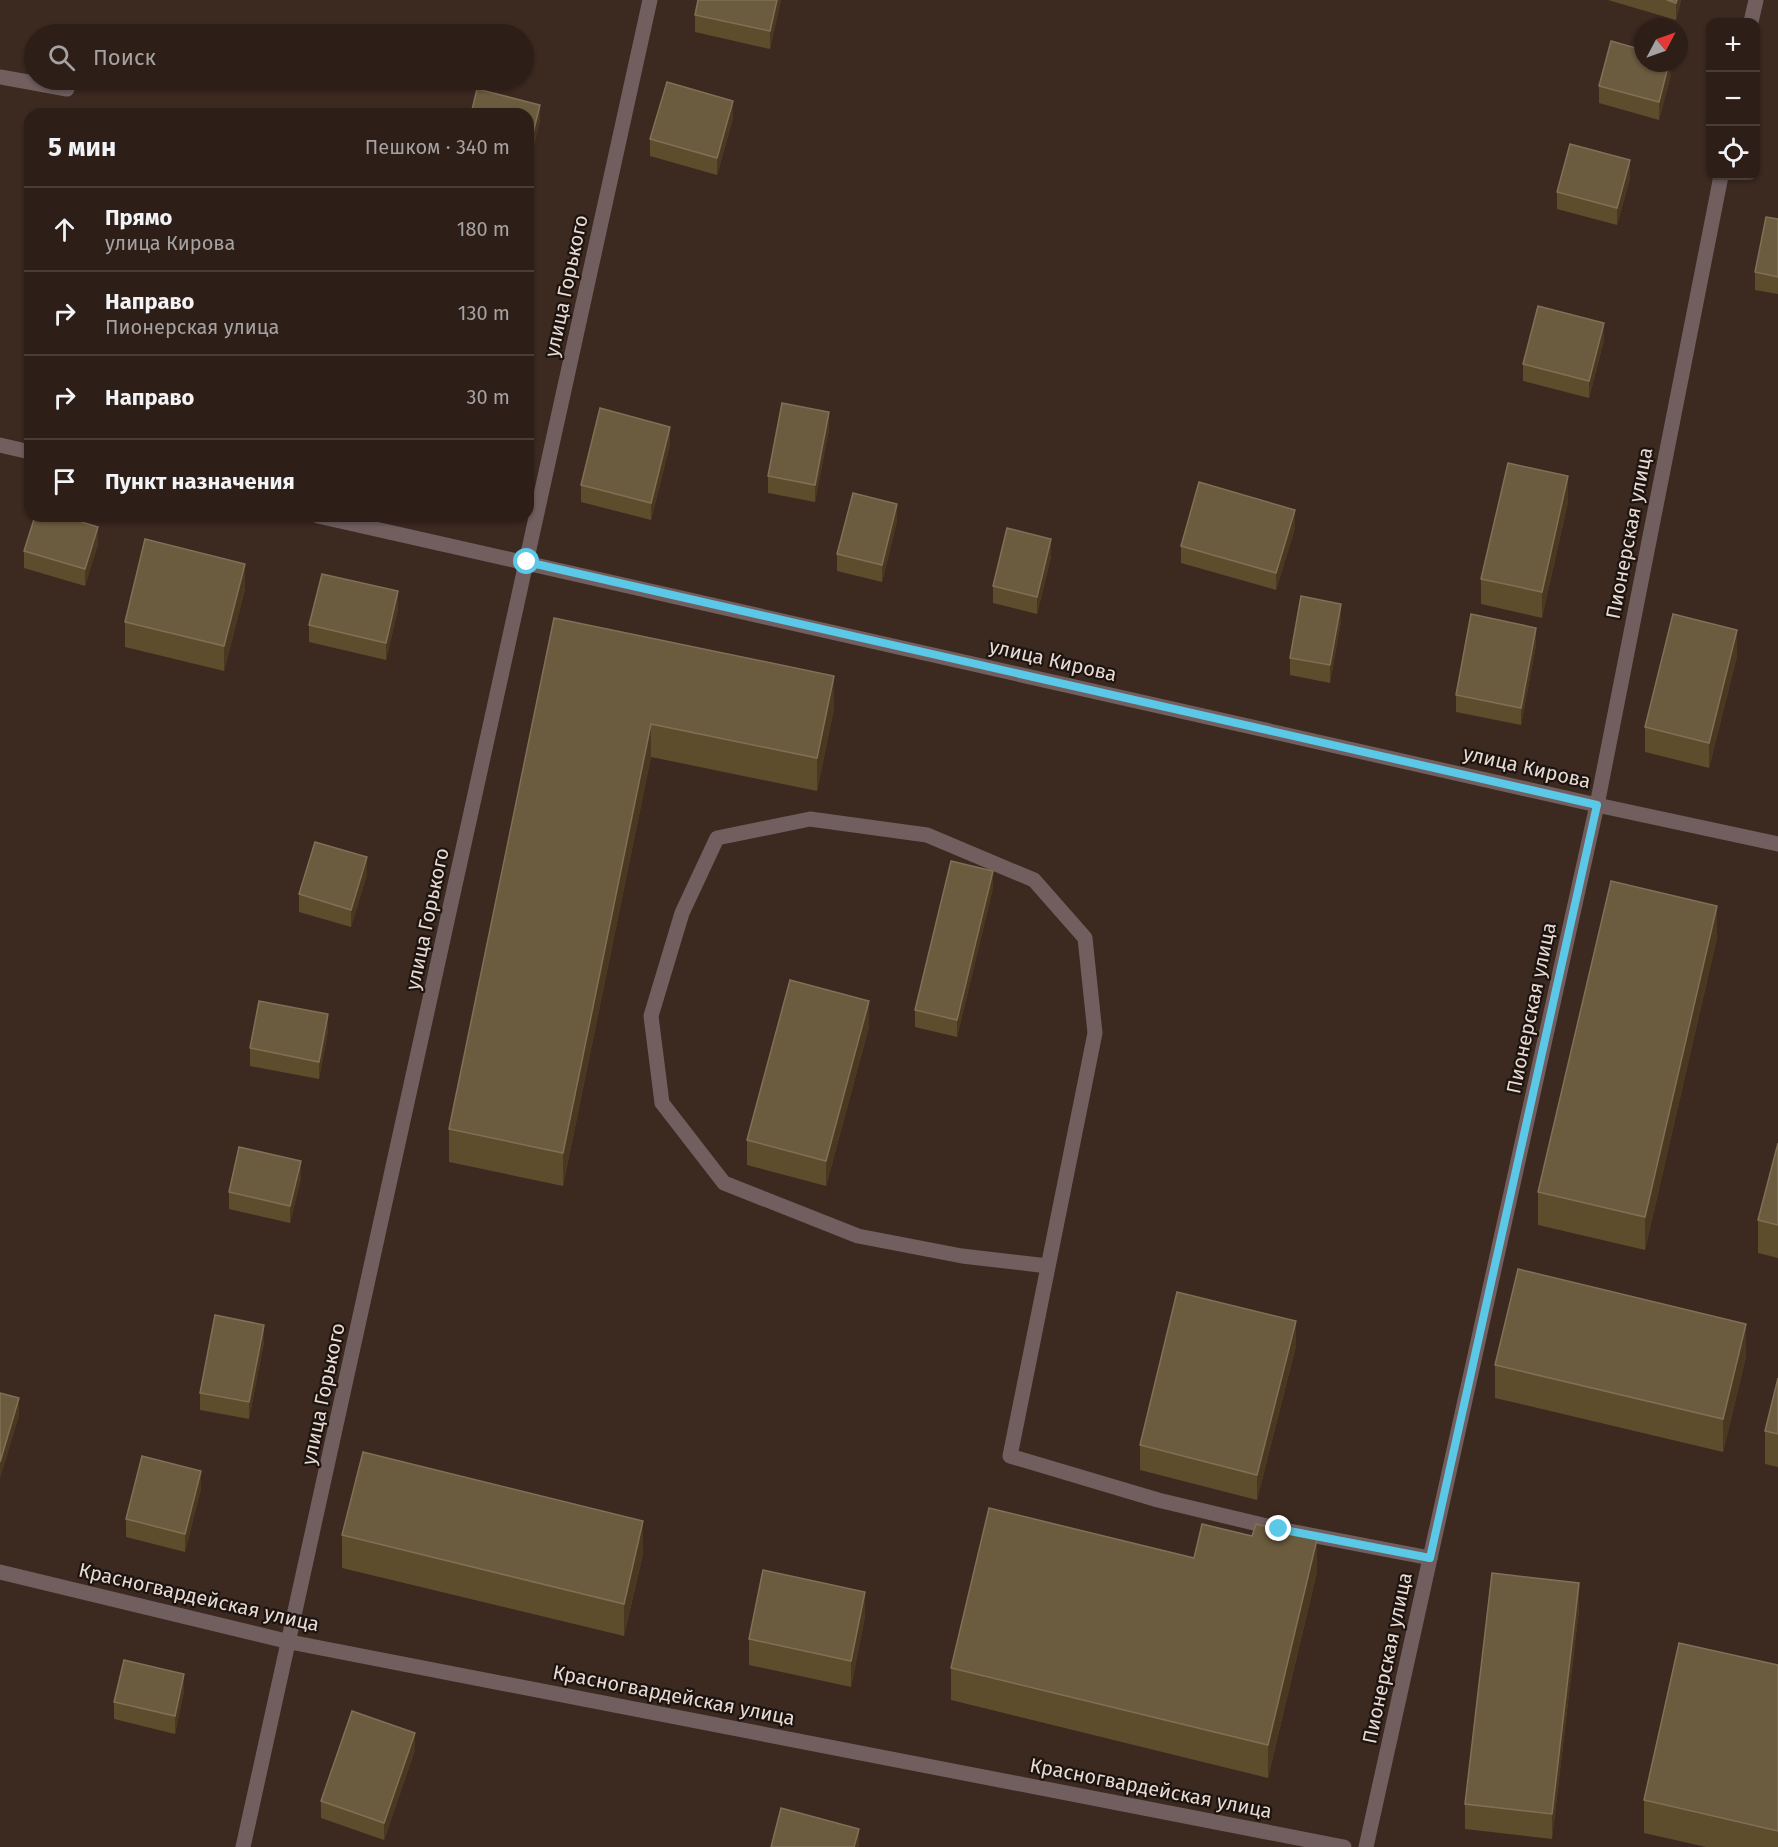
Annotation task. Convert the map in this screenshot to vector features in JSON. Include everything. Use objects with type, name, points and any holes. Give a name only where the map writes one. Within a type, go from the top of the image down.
[{"type":"street","name":"улица Горького","points":[[243,1847],[650,0]]},
{"type":"street","points":[[1752,18],[1756,0]]},
{"type":"street","points":[[0,77],[24,81]]},
{"type":"street","name":"Пионерская улица","points":[[1366,1847],[1597,805],[1720,180]]},
{"type":"street","points":[[0,445],[24,451]]},
{"type":"street","name":"улица Кирова","points":[[345,522],[1778,844]]},
{"type":"street","points":[[1048,1266],[962,1256],[858,1236],[724,1183],[662,1103],[651,1016],[682,913],[717,838],[810,819],[927,835],[1034,880],[1085,938],[1095,1033],[1010,1456],[1180,1505],[1279,1529],[1430,1558]]},
{"type":"street","name":"Красногвардейская улица","points":[[0,1572],[290,1641],[1344,1847]]},
{"type":"building","points":[[698,0],[777,0],[770,31],[695,15]]},
{"type":"building","points":[[1611,41],[1634,47],[1634,72],[1667,72],[1659,102],[1599,86]]},
{"type":"building","points":[[667,82],[733,101],[717,158],[650,139]]},
{"type":"building","points":[[477,90],[540,105],[534,129],[534,108],[472,108]]},
{"type":"building","points":[[1570,144],[1630,160],[1617,208],[1557,192]]},
{"type":"building","points":[[1766,217],[1778,219],[1778,277],[1755,272]]},
{"type":"building","points":[[1538,306],[1604,323],[1589,381],[1523,364]]},
{"type":"building","points":[[782,403],[829,412],[815,485],[768,476]]},
{"type":"building","points":[[600,408],[670,427],[651,503],[581,485]]},
{"type":"building","points":[[1508,463],[1568,476],[1542,592],[1481,579]]},
{"type":"building","points":[[1199,482],[1295,510],[1276,573],[1181,546]]},
{"type":"building","points":[[853,493],[897,504],[882,565],[837,554]]},
{"type":"building","points":[[33,522],[82,522],[98,527],[85,569],[24,551]]},
{"type":"building","points":[[1007,528],[1051,539],[1037,597],[993,586]]},
{"type":"building","points":[[145,539],[245,564],[224,646],[125,622]]},
{"type":"building","points":[[322,574],[398,591],[386,643],[309,625]]},
{"type":"building","points":[[1301,596],[1341,604],[1330,665],[1290,658]]},
{"type":"building","points":[[1471,614],[1536,628],[1521,708],[1456,695]]},
{"type":"building","points":[[1673,614],[1737,630],[1709,743],[1645,727]]},
{"type":"building","points":[[554,618],[834,676],[817,758],[651,724],[563,1153],[449,1129]]},
{"type":"building","points":[[315,842],[367,857],[351,910],[299,894]]},
{"type":"building","points":[[951,861],[993,871],[957,1020],[915,1010]]},
{"type":"building","points":[[1611,881],[1717,906],[1645,1217],[1538,1192]]},
{"type":"building","points":[[790,980],[869,1001],[826,1161],[747,1140]]},
{"type":"building","points":[[259,1001],[328,1014],[319,1062],[250,1048]]},
{"type":"building","points":[[1778,1143],[1778,1225],[1758,1220]]},
{"type":"building","points":[[239,1147],[301,1161],[290,1206],[229,1192]]},
{"type":"building","points":[[1518,1269],[1746,1324],[1723,1419],[1495,1365]]},
{"type":"building","points":[[1177,1292],[1296,1321],[1257,1475],[1140,1445]]},
{"type":"building","points":[[215,1315],[264,1325],[249,1402],[200,1393]]},
{"type":"building","points":[[1778,1378],[1778,1434],[1765,1431]]},
{"type":"building","points":[[0,1393],[19,1398],[0,1462]]},
{"type":"building","points":[[363,1452],[643,1521],[624,1604],[342,1535]]},
{"type":"building","points":[[142,1456],[201,1471],[185,1534],[126,1519]]},
{"type":"building","points":[[989,1508],[1194,1558],[1202,1524],[1252,1536],[1256,1524],[1317,1539],[1268,1745],[951,1668]]},
{"type":"building","points":[[763,1570],[865,1592],[851,1661],[749,1639]]},
{"type":"building","points":[[1492,1573],[1579,1583],[1552,1814],[1465,1804]]},
{"type":"building","points":[[1679,1643],[1778,1665],[1778,1831],[1644,1800]]},
{"type":"building","points":[[124,1660],[184,1674],[175,1716],[114,1702]]},
{"type":"building","points":[[352,1711],[415,1733],[384,1823],[321,1801]]},
{"type":"building","points":[[781,1808],[859,1829],[854,1847],[771,1847]]},
{"type":"route","points":[[527,562],[1597,805],[1430,1558],[1279,1529]]}]
